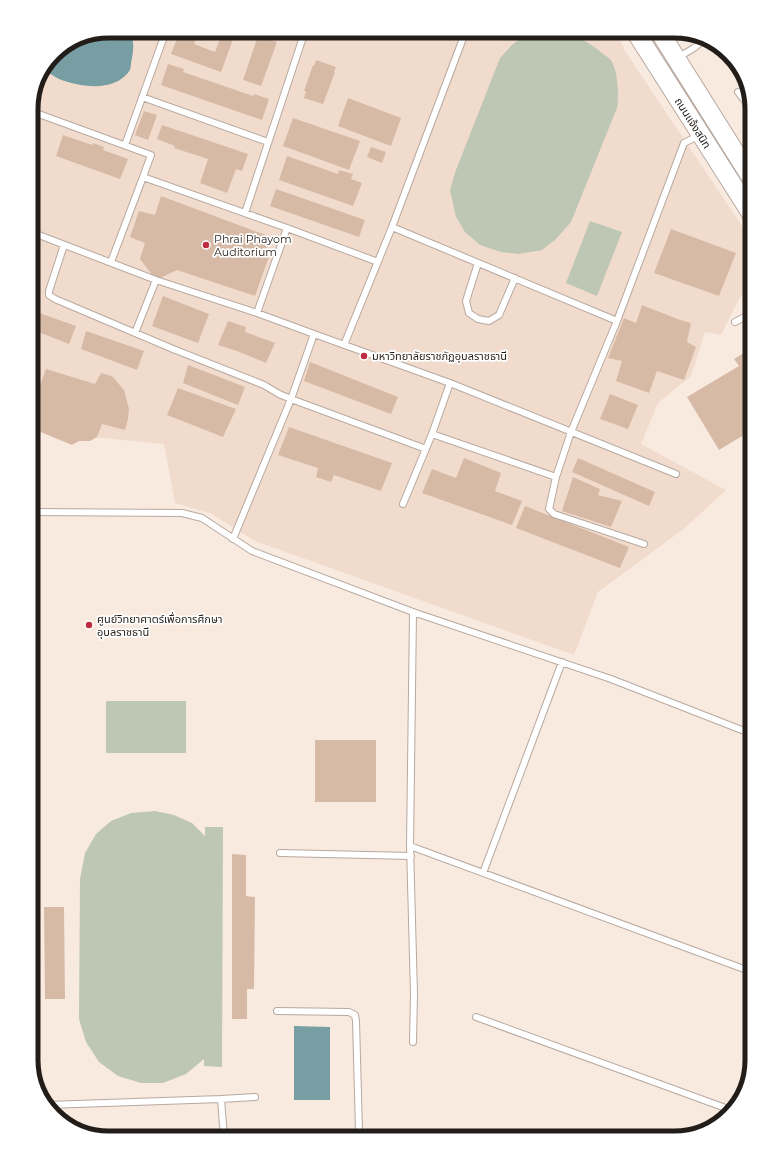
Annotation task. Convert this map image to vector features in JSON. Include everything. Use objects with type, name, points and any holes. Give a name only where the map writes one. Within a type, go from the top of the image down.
[{"type":"main road","name":"ถนนแจ้งสนิท","points":[[639,38],[745,204]]},
{"type":"main road","name":"ถนนแจ้งสนิท","points":[[663,38],[745,168]]},
{"type":"lane","points":[[125,145],[163,38]]},
{"type":"lane","points":[[245,213],[303,38]]},
{"type":"lane","points":[[344,345],[392,227],[462,38]]},
{"type":"lane","points":[[676,59],[700,43]]},
{"type":"lane","points":[[738,92],[744,100]]},
{"type":"lane","points":[[142,97],[268,142]]},
{"type":"lane","points":[[38,114],[151,155],[111,262]]},
{"type":"lane","points":[[644,544],[554,514],[549,509],[556,477],[571,432],[617,321],[684,143],[700,134]]},
{"type":"lane","points":[[143,177],[378,262]]},
{"type":"lane","points":[[392,227],[617,321]]},
{"type":"lane","points":[[257,313],[287,228]]},
{"type":"lane","points":[[38,235],[156,280],[257,313],[450,383],[676,474]]},
{"type":"lane","points":[[64,245],[49,291],[49,295],[52,298],[211,365],[264,385],[291,399],[426,449]]},
{"type":"lane","points":[[478,263],[466,301],[469,313],[478,319],[489,321],[498,315],[515,278]]},
{"type":"lane","points":[[135,333],[156,280]]},
{"type":"lane","points":[[735,322],[745,317]]},
{"type":"lane","points":[[233,539],[291,399],[314,334]]},
{"type":"lane","points":[[403,504],[432,434],[450,383]]},
{"type":"lane","points":[[432,434],[556,477]]},
{"type":"lane","points":[[38,512],[182,513],[202,518],[252,551],[413,612],[626,685],[745,731]]},
{"type":"lane","points":[[413,612],[410,846],[414,994],[413,1042]]},
{"type":"lane","points":[[483,873],[562,662]]},
{"type":"lane","points":[[410,846],[745,969]]},
{"type":"lane","points":[[280,853],[411,856]]},
{"type":"lane","points":[[277,1011],[349,1012],[355,1015],[359,1131]]},
{"type":"lane","points":[[476,1017],[726,1108]]},
{"type":"lane","points":[[54,1105],[255,1097]]},
{"type":"lane","points":[[221,1099],[223,1131]]},
{"type":"shaded area","name":"มหาวิทยาลัยราชภัฏอุบลราชธานี","points":[[104,38],[619,38],[625,51],[745,231],[745,294],[740,297],[721,335],[705,332],[691,376],[658,403],[641,444],[726,490],[685,528],[598,592],[574,655],[255,541],[210,513],[175,503],[164,444],[38,432],[38,104],[40,90],[50,69],[73,47],[90,40]]},
{"type":"green space","points":[[521,38],[577,38],[582,40],[596,48],[611,60],[617,78],[618,91],[617,108],[571,222],[556,239],[542,250],[518,254],[501,252],[480,245],[465,232],[456,217],[450,190],[456,170],[500,58],[512,45]]},
{"type":"green space","points":[[590,221],[622,232],[597,296],[566,283]]},
{"type":"green space","points":[[106,701],[186,701],[186,753],[106,753]]},
{"type":"green space","points":[[155,811],[174,815],[192,823],[205,836],[205,827],[223,827],[222,1067],[204,1066],[204,1059],[186,1074],[163,1083],[141,1083],[118,1076],[99,1062],[86,1042],[79,1019],[80,879],[85,853],[96,834],[111,821],[131,813]]},
{"type":"water","points":[[132,38],[133,54],[130,70],[124,77],[116,82],[106,85],[87,86],[67,82],[48,72],[56,62],[73,47],[95,39]]},
{"type":"water","points":[[294,1026],[330,1027],[330,1100],[294,1100]]},
{"type":"building","points":[[177,38],[196,38],[194,44],[215,52],[220,38],[233,38],[221,72],[171,54]]},
{"type":"building","points":[[257,38],[264,38],[277,42],[261,86],[243,80]]},
{"type":"building","points":[[316,60],[336,67],[323,104],[304,98],[306,91],[304,91]]},
{"type":"building","points":[[168,64],[184,69],[183,72],[253,96],[254,94],[269,99],[262,120],[161,85]]},
{"type":"building","points":[[348,98],[401,118],[391,146],[338,126]]},
{"type":"building","points":[[144,111],[157,115],[148,140],[135,135]]},
{"type":"building","points":[[293,118],[360,141],[349,170],[283,146]]},
{"type":"building","points":[[162,125],[248,154],[242,171],[236,169],[227,193],[200,183],[208,159],[174,148],[175,146],[157,139]]},
{"type":"building","points":[[63,135],[92,145],[93,143],[104,147],[103,150],[128,159],[120,179],[56,156]]},
{"type":"building","points":[[371,147],[386,152],[382,163],[367,157]]},
{"type":"building","points":[[287,156],[338,174],[339,170],[353,174],[351,179],[362,183],[353,206],[279,180]]},
{"type":"building","points":[[276,189],[365,220],[359,237],[270,206]]},
{"type":"building","name":"Phrai Phayom Auditorium","points":[[161,196],[271,237],[267,248],[271,251],[255,296],[177,270],[156,280],[140,259],[145,243],[130,237],[139,211],[155,215]]},
{"type":"building","points":[[671,229],[736,253],[719,296],[654,273]]},
{"type":"building","points":[[163,296],[209,314],[198,343],[152,326]]},
{"type":"building","points":[[642,305],[691,323],[687,342],[696,347],[684,380],[657,371],[649,393],[616,381],[622,361],[608,358],[624,318],[636,323]]},
{"type":"building","points":[[38,312],[76,326],[69,344],[38,332]]},
{"type":"building","points":[[228,321],[246,327],[245,332],[275,343],[266,363],[218,345]]},
{"type":"building","points":[[86,331],[144,351],[137,370],[81,349]]},
{"type":"building","points":[[745,352],[745,434],[719,450],[687,397],[739,366],[734,359]]},
{"type":"building","points":[[310,362],[398,397],[391,414],[304,381]]},
{"type":"building","points":[[188,365],[245,387],[238,405],[183,383]]},
{"type":"building","points":[[46,369],[95,384],[101,373],[112,376],[124,390],[129,409],[125,430],[102,424],[97,437],[90,441],[79,441],[72,445],[38,431],[38,385],[40,386]]},
{"type":"building","points":[[178,388],[236,409],[223,437],[167,415]]},
{"type":"building","points":[[610,394],[638,405],[628,429],[600,419]]},
{"type":"building","points":[[289,427],[392,463],[381,491],[334,475],[331,482],[316,477],[318,468],[278,455]]},
{"type":"building","points":[[464,458],[501,473],[495,491],[522,501],[512,525],[422,493],[432,469],[456,478]]},
{"type":"building","points":[[578,458],[655,492],[649,506],[572,472]]},
{"type":"building","points":[[573,477],[600,489],[598,495],[622,501],[611,527],[562,511]]},
{"type":"building","points":[[525,506],[629,547],[620,568],[516,528]]},
{"type":"building","points":[[315,740],[376,740],[376,802],[315,802]]},
{"type":"building","points":[[232,854],[246,855],[246,896],[255,897],[254,989],[247,989],[247,1019],[232,1019]]},
{"type":"building","points":[[44,907],[64,907],[65,999],[45,999]]},
{"type":"place","name":"Phrai Phayom Auditorium","points":[[206,245]]},
{"type":"place","name":"มหาวิทยาลัยราชภัฏอุบลราชธานี","points":[[364,356]]},
{"type":"place","name":"ศูนย์วิทยาศาตร์เพื่อการศึกษา อุบลราชธานี","points":[[89,625]]}]
